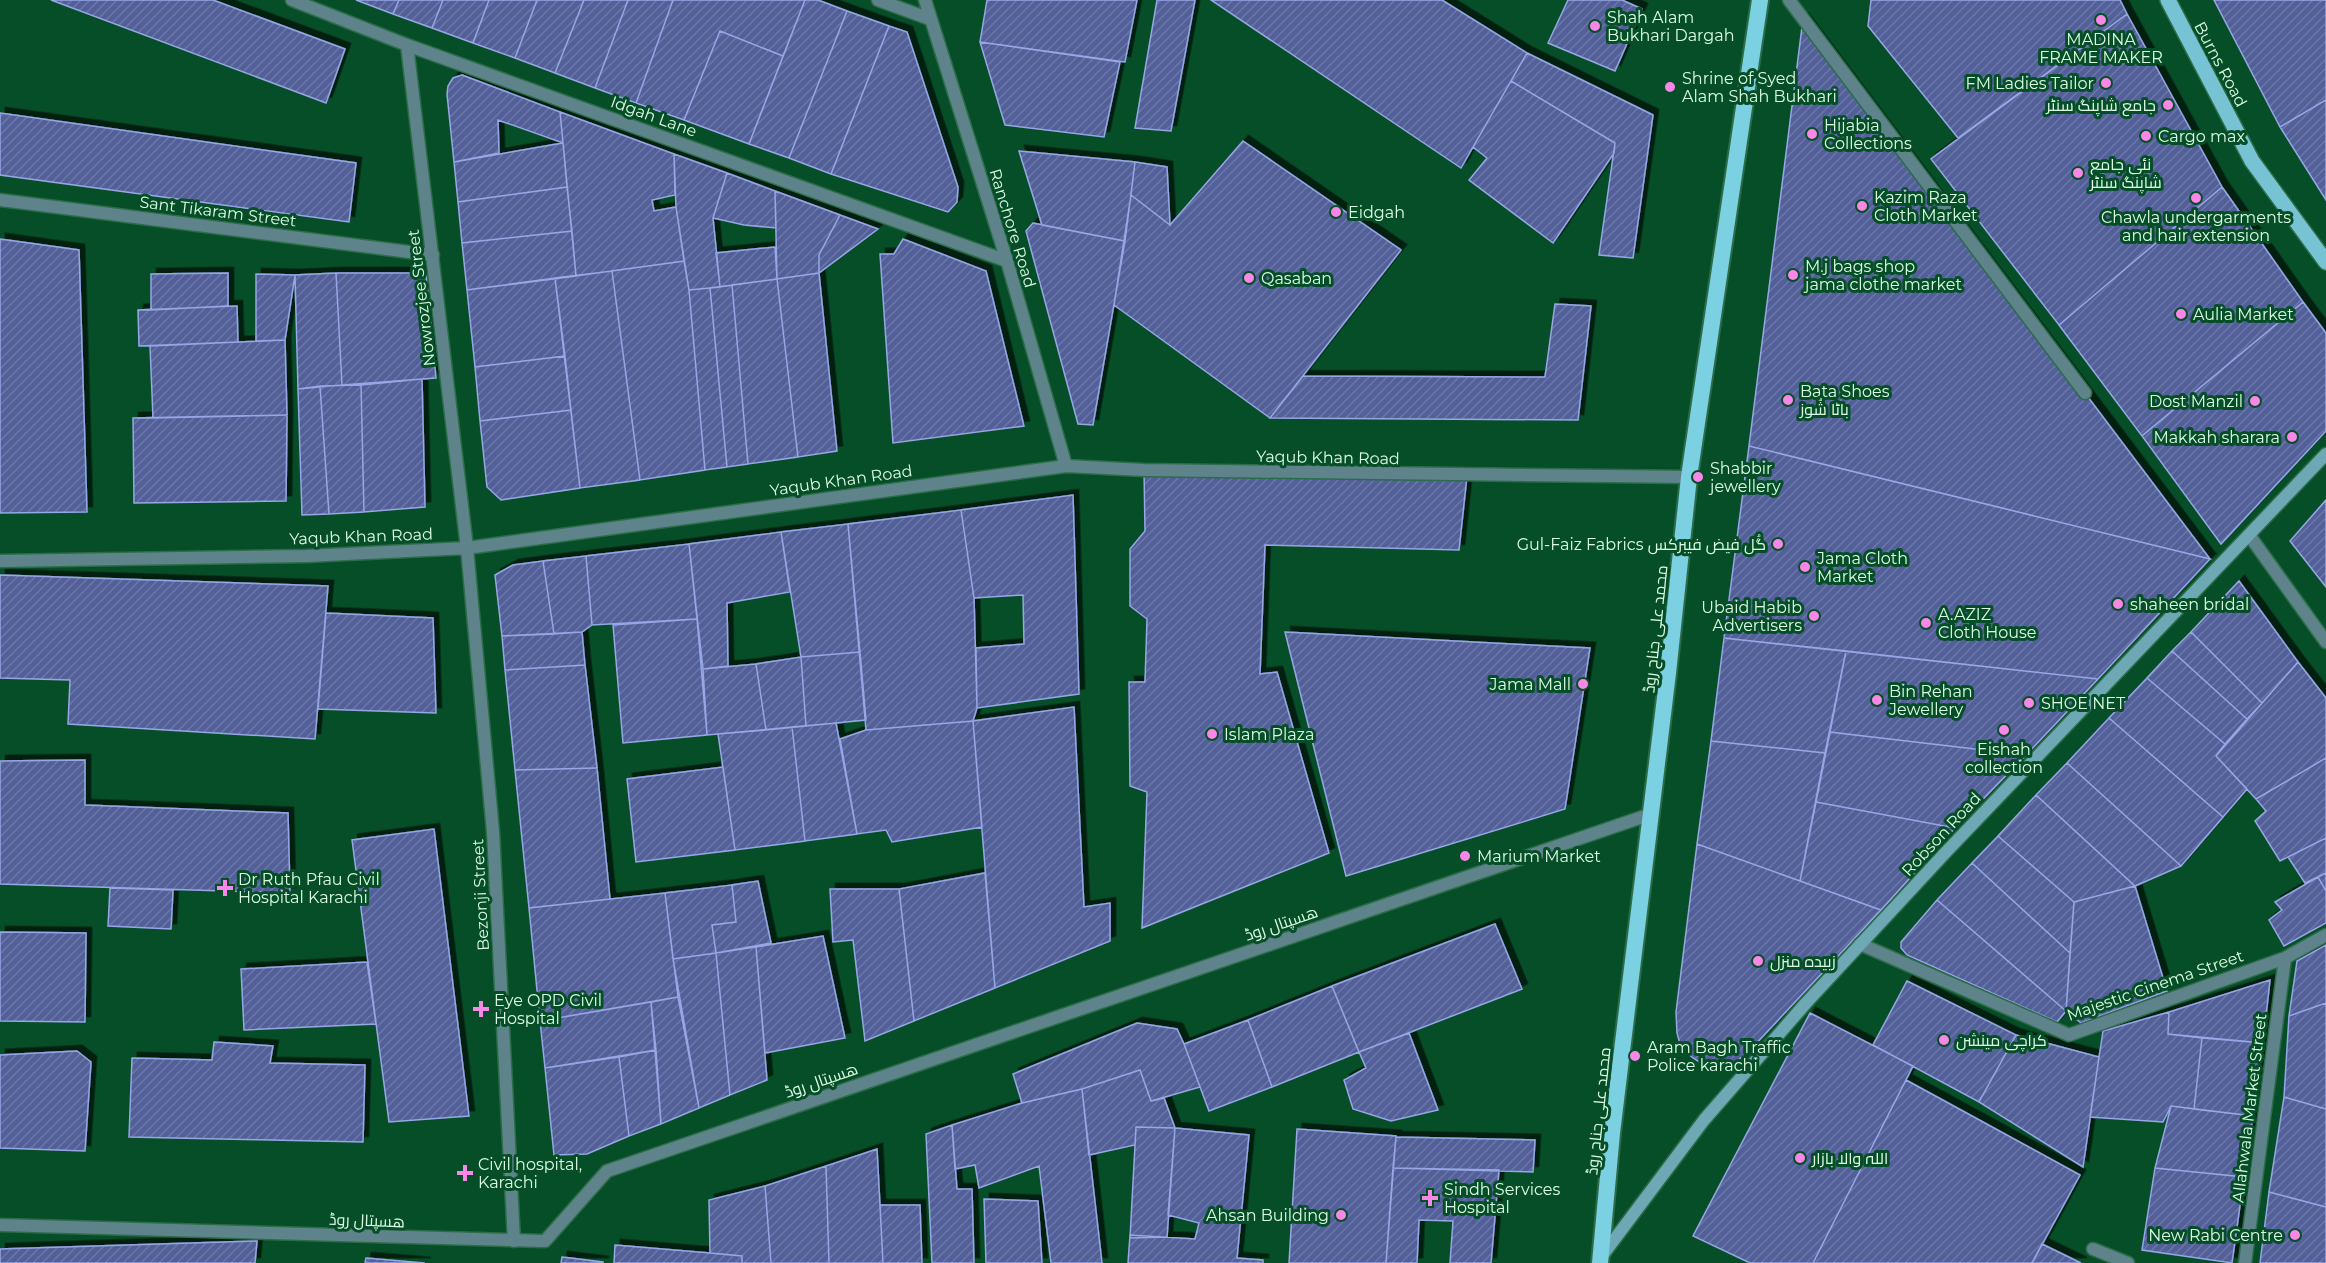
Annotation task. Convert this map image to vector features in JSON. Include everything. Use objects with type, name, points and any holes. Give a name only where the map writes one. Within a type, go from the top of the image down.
[{"type":"highway","name":"محمد علی جناح روڈ","points":[[1601,1260],[1612,1133],[1668,673],[1689,477],[1760,0]]},
{"type":"main road","name":"Burns Road","points":[[2168,0],[2252,161],[2326,262]]},
{"type":"main road","name":"Robson Road","points":[[1601,1260],[1704,1120],[1860,944],[2326,454]]},
{"type":"street","name":"Idgah Lane","points":[[292,0],[407,45],[1007,261]]},
{"type":"street","points":[[878,0],[930,19]]},
{"type":"street","name":"Ranchore Road","points":[[925,0],[1007,261],[1066,466]]},
{"type":"street","points":[[1789,0],[2085,393]]},
{"type":"street","name":"Nowrozjee Street","points":[[407,45],[467,548]]},
{"type":"street","name":"Sant Tikaram Street","points":[[0,200],[433,255]]},
{"type":"street","name":"Yaqub Khan Road","points":[[0,561],[306,556],[467,548],[1066,466],[1180,471],[1689,477]]},
{"type":"street","points":[[2249,535],[2326,642]]},
{"type":"street","name":"Bezonji Street","points":[[467,548],[493,832],[514,1241]]},
{"type":"street","name":"ھسپتال روڈ","points":[[0,1225],[545,1241],[607,1171],[1651,814]]},
{"type":"street","name":"Majestic Cinema Street","points":[[1860,944],[2069,1035],[2285,958],[2326,935]]},
{"type":"street","name":"Allahwala Market Street","points":[[2245,1263],[2285,958]]},
{"type":"street","points":[[2093,1249],[2128,1263]]},
{"type":"building","points":[[51,0],[213,0],[345,49],[326,103]]},
{"type":"building","points":[[356,0],[399,0],[393,14]]},
{"type":"building","points":[[399,0],[443,0],[432,28],[393,14]]},
{"type":"building","points":[[443,0],[489,0],[473,43],[432,28]]},
{"type":"building","points":[[489,0],[537,0],[515,58],[473,43]]},
{"type":"building","points":[[537,0],[584,0],[555,73],[515,58]]},
{"type":"building","points":[[584,0],[628,0],[595,88],[555,73]]},
{"type":"building","points":[[628,0],[673,0],[636,103],[595,88]]},
{"type":"building","points":[[673,0],[805,0],[783,56],[720,31],[684,120],[636,103]]},
{"type":"building","points":[[805,0],[818,0],[847,11],[789,158],[749,144]]},
{"type":"building","points":[[987,0],[1137,0],[1125,62],[980,42]]},
{"type":"building","points":[[1157,0],[1195,0],[1171,131],[1135,128]]},
{"type":"building","points":[[1211,0],[1442,0],[1527,53],[1461,168]]},
{"type":"building","name":"Shah Alam Bukhari Dargah","points":[[1568,0],[1622,0],[1642,9],[1615,71],[1548,43]]},
{"type":"building","points":[[1871,0],[2120,0],[2127,14],[1958,138],[1868,26]]},
{"type":"building","points":[[2214,0],[2326,0],[2326,100],[2280,127]]},
{"type":"building","points":[[847,11],[889,26],[831,174],[789,158]]},
{"type":"building","name":"نئی جامع شاپنگ سنٹر","points":[[2127,14],[2222,187],[2059,325],[1931,159]]},
{"type":"building","name":"Kazim Raza Cloth Market","points":[[1803,19],[2210,559],[1749,446]]},
{"type":"building","points":[[889,26],[907,32],[958,187],[957,202],[948,212],[831,174]]},
{"type":"building","points":[[720,31],[783,56],[749,144],[684,120]]},
{"type":"building","points":[[980,42],[1120,62],[1104,137],[1005,125]]},
{"type":"building","points":[[1527,53],[1653,115],[1633,258],[1599,255],[1615,143],[1511,81]]},
{"type":"building","points":[[462,75],[560,112],[563,143],[498,120],[499,153],[454,162],[447,94],[448,86],[453,78]]},
{"type":"building","points":[[1511,81],[1615,143],[1614,153],[1553,243],[1469,180],[1487,158],[1473,147]]},
{"type":"building","points":[[2326,100],[2326,200],[2280,127]]},
{"type":"building","points":[[560,112],[674,154],[675,195],[652,200],[654,211],[676,207],[684,261],[576,276]]},
{"type":"building","points":[[0,113],[356,163],[349,222],[0,175]]},
{"type":"building","name":"Qasaban","points":[[1243,141],[1401,250],[1270,418],[1114,305],[1131,195],[1170,225]]},
{"type":"building","points":[[563,143],[567,187],[458,202],[454,162]]},
{"type":"building","points":[[1019,151],[1135,162],[1125,241],[1042,225]]},
{"type":"building","points":[[674,154],[727,173],[713,218],[720,287],[689,290],[676,207]]},
{"type":"building","points":[[1135,162],[1167,167],[1170,225],[1131,195]]},
{"type":"building","points":[[727,173],[775,191],[776,228],[744,225],[713,218]]},
{"type":"building","points":[[567,187],[572,231],[462,243],[458,202]]},
{"type":"building","name":"Aulia Market","points":[[2222,187],[2303,302],[2142,436],[2059,325]]},
{"type":"building","points":[[775,191],[840,215],[819,255],[819,273],[777,279]]},
{"type":"building","points":[[840,215],[878,229],[819,273],[819,255]]},
{"type":"building","points":[[1033,223],[1125,241],[1093,425],[1078,424],[1026,231]]},
{"type":"building","points":[[572,231],[576,276],[467,290],[462,243]]},
{"type":"building","points":[[0,239],[79,250],[87,512],[0,513]]},
{"type":"building","points":[[903,239],[986,271],[1024,426],[893,443],[880,254],[894,254]]},
{"type":"building","points":[[775,247],[777,279],[720,287],[716,253]]},
{"type":"building","points":[[684,261],[689,290],[705,470],[640,480],[612,271]]},
{"type":"building","points":[[612,271],[640,480],[580,488],[555,278]]},
{"type":"building","points":[[228,273],[228,306],[151,310],[151,274]]},
{"type":"building","points":[[336,273],[426,273],[436,378],[342,385]]},
{"type":"building","points":[[336,273],[342,385],[298,389],[295,275]]},
{"type":"building","points":[[819,273],[837,451],[798,457],[777,279]]},
{"type":"building","points":[[256,274],[295,275],[285,340],[256,341]]},
{"type":"building","points":[[555,278],[565,356],[475,367],[467,290]]},
{"type":"building","points":[[777,279],[798,457],[748,464],[732,285]]},
{"type":"building","points":[[732,285],[748,464],[727,467],[710,288]]},
{"type":"building","points":[[710,288],[727,467],[705,470],[689,290]]},
{"type":"building","name":"Dost Manzil","points":[[2303,302],[2326,333],[2326,431],[2221,544],[2142,436]]},
{"type":"building","points":[[1555,304],[1591,306],[1578,420],[1270,418],[1303,376],[1545,377]]},
{"type":"building","points":[[237,306],[238,342],[139,346],[138,310]]},
{"type":"building","points":[[285,340],[287,415],[153,418],[150,346]]},
{"type":"building","points":[[565,356],[571,410],[480,421],[475,367]]},
{"type":"building","points":[[422,379],[425,507],[364,512],[361,385]]},
{"type":"building","points":[[361,385],[364,512],[329,514],[320,386]]},
{"type":"building","points":[[320,386],[329,514],[302,515],[298,389]]},
{"type":"building","points":[[571,410],[580,488],[501,500],[487,487],[480,421]]},
{"type":"building","points":[[287,415],[286,501],[134,503],[133,418]]},
{"type":"building","points":[[1749,446],[2210,559],[2098,679],[1724,638]]},
{"type":"building","name":"Islam Plaza","points":[[1144,470],[1467,476],[1459,550],[1265,545],[1260,674],[1277,672],[1329,853],[1142,928],[1147,792],[1130,786],[1129,682],[1145,682],[1147,619],[1130,606],[1130,549],[1145,531]]},
{"type":"building","points":[[1073,495],[1079,694],[977,708],[976,648],[1024,644],[1023,595],[974,598],[961,510]]},
{"type":"building","points":[[2326,500],[2326,587],[2290,541]]},
{"type":"building","points":[[961,510],[974,598],[977,708],[973,721],[866,730],[848,524]]},
{"type":"building","points":[[848,524],[860,652],[801,657],[781,532]]},
{"type":"building","points":[[781,532],[790,592],[727,603],[728,666],[703,669],[689,544]]},
{"type":"building","points":[[689,544],[697,619],[592,625],[586,556]]},
{"type":"building","points":[[586,556],[592,625],[582,632],[554,634],[543,561]]},
{"type":"building","points":[[543,561],[554,634],[502,636],[495,575],[513,565]]},
{"type":"building","points":[[0,575],[328,586],[315,739],[68,724],[70,680],[0,678]]},
{"type":"building","points":[[2239,581],[2298,662],[2262,703],[2191,632]]},
{"type":"building","points":[[326,613],[433,618],[436,713],[318,709]]},
{"type":"building","points":[[697,619],[707,735],[623,743],[613,625]]},
{"type":"building","points":[[582,632],[585,665],[505,670],[502,636]]},
{"type":"building","points":[[1285,632],[1590,648],[1565,809],[1346,876]]},
{"type":"building","points":[[2191,632],[2262,703],[2247,719],[2172,651]]},
{"type":"building","points":[[1724,638],[1846,651],[1825,753],[1711,741]]},
{"type":"building","points":[[1846,651],[2098,679],[2026,755],[1830,732]]},
{"type":"building","points":[[2172,651],[2247,719],[2225,744],[2147,678]]},
{"type":"building","points":[[860,652],[866,720],[806,726],[801,657]]},
{"type":"building","points":[[801,657],[806,726],[766,730],[756,664]]},
{"type":"building","points":[[2298,662],[2326,698],[2326,758],[2256,799],[2216,756]]},
{"type":"building","points":[[756,664],[766,730],[707,735],[703,669]]},
{"type":"building","points":[[585,665],[597,768],[515,770],[505,670]]},
{"type":"building","points":[[2147,678],[2225,744],[2216,756],[2247,789],[2223,817],[2109,718]]},
{"type":"building","points":[[1074,707],[1084,907],[1110,903],[1110,941],[995,988],[973,721]]},
{"type":"building","points":[[2109,718],[2223,817],[2181,866],[2067,763]]},
{"type":"building","points":[[973,721],[982,827],[892,842],[886,830],[857,834],[840,739],[866,730]]},
{"type":"building","points":[[836,723],[857,834],[805,841],[792,727]]},
{"type":"building","points":[[792,727],[805,841],[735,850],[718,734]]},
{"type":"building","points":[[1830,732],[2026,755],[1955,828],[1816,802]]},
{"type":"building","points":[[1711,741],[1825,753],[1800,881],[1697,844]]},
{"type":"building","points":[[2326,758],[2326,838],[2280,861],[2255,821],[2266,811],[2256,799]]},
{"type":"building","points":[[85,760],[85,805],[288,813],[290,893],[0,884],[0,761]]},
{"type":"building","points":[[2067,763],[2181,866],[2135,886],[2036,795]]},
{"type":"building","points":[[723,767],[735,850],[636,862],[627,779]]},
{"type":"building","points":[[597,768],[610,899],[529,908],[515,770]]},
{"type":"building","points":[[2036,795],[2135,886],[2074,902],[1998,836]]},
{"type":"building","points":[[1816,802],[1955,828],[1881,910],[1800,881]]},
{"type":"building","points":[[434,829],[469,1116],[389,1122],[352,840]]},
{"type":"building","points":[[1998,836],[2074,902],[2070,953],[1972,863]]},
{"type":"building","points":[[2326,838],[2326,873],[2305,883],[2288,857]]},
{"type":"building","name":"زبیدہ منزل","points":[[1697,844],[1881,910],[1752,1048],[1737,1061],[1721,1066],[1704,1065],[1693,1058],[1681,1048],[1677,1033],[1676,1012]]},
{"type":"building","points":[[1972,863],[2070,953],[2066,1011],[1937,900]]},
{"type":"building","points":[[985,873],[995,988],[914,1021],[899,889]]},
{"type":"building","points":[[2326,873],[2326,891],[2318,877]]},
{"type":"building","points":[[2318,877],[2326,891],[2326,923],[2284,946],[2269,920],[2282,910],[2275,902]]},
{"type":"building","points":[[758,881],[771,943],[716,953],[712,925],[736,922],[732,885]]},
{"type":"building","points":[[732,885],[736,922],[712,925],[716,953],[673,959],[665,893]]},
{"type":"building","points":[[2135,886],[2167,991],[2081,1023],[2066,1011],[2074,902]]},
{"type":"building","points":[[110,888],[173,890],[171,929],[108,926]]},
{"type":"building","points":[[830,889],[899,889],[914,1021],[865,1041],[853,940],[833,942]]},
{"type":"building","points":[[665,893],[678,997],[540,1021],[529,908]]},
{"type":"building","points":[[1937,900],[2066,1011],[2057,1022],[1907,955],[1901,948],[1901,942]]},
{"type":"building","points":[[1495,924],[1522,989],[1359,1052],[1332,986]]},
{"type":"building","points":[[0,932],[86,933],[85,1022],[0,1021]]},
{"type":"building","points":[[823,936],[845,1038],[765,1053],[756,947]]},
{"type":"building","points":[[2326,945],[2326,1003],[2289,1016],[2297,961]]},
{"type":"building","points":[[756,947],[767,1080],[730,1095],[716,953]]},
{"type":"building","points":[[716,953],[730,1095],[699,1108],[673,959]]},
{"type":"building","points":[[367,962],[376,1024],[244,1030],[241,969]]},
{"type":"building","points":[[2270,980],[2263,1043],[2168,1034],[2169,1012]]},
{"type":"building","name":"کراچی مینشن","points":[[1907,981],[2016,1035],[1979,1102],[1873,1045]]},
{"type":"building","points":[[1332,986],[1359,1052],[1272,1087],[1248,1020]]},
{"type":"building","points":[[678,997],[699,1108],[661,1124],[651,1002]]},
{"type":"building","points":[[651,1002],[656,1050],[545,1068],[540,1021]]},
{"type":"building","points":[[2326,1003],[2326,1109],[2284,1097],[2289,1016]]},
{"type":"building","points":[[2169,1012],[2168,1034],[2202,1038],[2194,1109],[2171,1106],[2163,1122],[2090,1117],[2103,1031]]},
{"type":"building","name":"اللہ والا بازار","points":[[1810,1013],[1913,1066],[1813,1263],[1750,1263],[1693,1236]]},
{"type":"building","points":[[1248,1020],[1272,1087],[1209,1111],[1184,1044]]},
{"type":"building","points":[[1137,1023],[1177,1029],[1200,1087],[1151,1101],[1140,1070],[1082,1089],[1022,1103],[1013,1074]]},
{"type":"building","points":[[1409,1033],[1438,1110],[1391,1121],[1353,1109],[1344,1080],[1366,1068],[1359,1052]]},
{"type":"building","points":[[2016,1035],[2099,1057],[2083,1167],[1979,1102]]},
{"type":"building","points":[[2202,1038],[2263,1043],[2253,1116],[2194,1109]]},
{"type":"building","points":[[214,1042],[273,1046],[270,1063],[365,1065],[363,1142],[129,1137],[132,1058],[212,1060]]},
{"type":"building","points":[[656,1050],[661,1124],[629,1136],[619,1057]]},
{"type":"building","points":[[77,1051],[91,1062],[85,1151],[0,1148],[0,1055]]},
{"type":"building","points":[[619,1057],[629,1136],[587,1154],[554,1155],[545,1068]]},
{"type":"building","points":[[1140,1070],[1151,1101],[1164,1098],[1175,1128],[1136,1127],[1135,1145],[1089,1155],[1082,1089]]},
{"type":"building","points":[[1906,1080],[2080,1175],[2032,1263],[1813,1263]]},
{"type":"building","points":[[1082,1089],[1102,1263],[1051,1263],[1039,1166],[979,1188],[975,1165],[955,1169],[952,1125],[1022,1103]]},
{"type":"building","points":[[2284,1097],[2326,1109],[2326,1207],[2269,1192]]},
{"type":"building","points":[[2171,1106],[2253,1116],[2244,1177],[2155,1168]]},
{"type":"building","points":[[952,1125],[957,1189],[972,1189],[974,1263],[932,1263],[926,1134]]},
{"type":"building","points":[[1136,1127],[1175,1128],[1167,1237],[1130,1238]]},
{"type":"building","points":[[1175,1128],[1249,1135],[1237,1258],[1263,1260],[1263,1263],[1128,1263],[1130,1235],[1195,1239],[1199,1223],[1168,1215]]},
{"type":"building","name":"Ahsan Building","points":[[1297,1129],[1396,1136],[1386,1263],[1289,1263]]},
{"type":"building","points":[[1396,1137],[1535,1140],[1533,1172],[1393,1168]]},
{"type":"building","points":[[877,1149],[883,1263],[829,1263],[826,1166]]},
{"type":"building","points":[[826,1166],[829,1263],[771,1263],[765,1186]]},
{"type":"building","points":[[1393,1168],[1499,1170],[1491,1263],[1450,1263],[1453,1221],[1419,1220],[1417,1263],[1386,1263]]},
{"type":"building","points":[[2155,1168],[2244,1177],[2232,1263],[2142,1250]]},
{"type":"building","points":[[765,1186],[771,1263],[742,1263],[742,1256],[710,1253],[709,1200]]},
{"type":"building","name":"New Rabi Centre","points":[[2269,1192],[2326,1207],[2326,1263],[2260,1263]]},
{"type":"building","points":[[984,1199],[1038,1201],[1042,1263],[986,1263]]},
{"type":"building","points":[[880,1205],[920,1205],[922,1263],[883,1263]]},
{"type":"building","points":[[257,1241],[255,1263],[0,1263],[0,1249]]},
{"type":"building","points":[[2042,1244],[2081,1263],[2032,1263]]},
{"type":"building","points":[[615,1245],[742,1256],[742,1263],[614,1263]]},
{"type":"building","points":[[562,1257],[603,1262],[603,1263],[561,1263]]},
{"type":"building","points":[[366,1258],[425,1263],[365,1263]]},
{"type":"place","name":"MADINA FRAME MAKER","points":[[2101,20]]},
{"type":"place","name":"Shah Alam Bukhari Dargah","points":[[1595,26]]},
{"type":"place","name":"FM Ladies Tailor","points":[[2106,83]]},
{"type":"place","name":"Shrine of Syed Alam Shah Bukhari","points":[[1670,87]]},
{"type":"place","name":"جامع شاپنگ سنٹر","points":[[2168,105]]},
{"type":"place","name":"Hijabia Collections","points":[[1812,134]]},
{"type":"place","name":"Cargo max","points":[[2146,136]]},
{"type":"place","name":"نئی جامع شاپنگ سنٹر","points":[[2078,173]]},
{"type":"place","name":"Chawla undergarments and hair extension","points":[[2196,198]]},
{"type":"place","name":"Kazim Raza Cloth Market","points":[[1862,206]]},
{"type":"place","name":"Eidgah","points":[[1336,212]]},
{"type":"place","name":"M.j bags shop jama clothe market","points":[[1793,275]]},
{"type":"place","name":"Qasaban","points":[[1249,278]]},
{"type":"place","name":"Aulia Market","points":[[2181,314]]},
{"type":"place","name":"Bata Shoes باٹا شُوز","points":[[1788,400]]},
{"type":"place","name":"Dost Manzil","points":[[2255,401]]},
{"type":"place","name":"Makkah sharara","points":[[2292,437]]},
{"type":"place","name":"Shabbir jewellery","points":[[1698,477]]},
{"type":"place","name":"Gul-Faiz Fabrics گُل فیض فیبرکس","points":[[1778,544]]},
{"type":"place","name":"Jama Cloth Market","points":[[1805,567]]},
{"type":"place","name":"shaheen bridal","points":[[2118,604]]},
{"type":"place","name":"Ubaid Habib Advertisers","points":[[1814,616]]},
{"type":"place","name":"A.AZIZ Cloth House","points":[[1926,623]]},
{"type":"place","name":"Jama Mall","points":[[1583,684]]},
{"type":"place","name":"Bin Rehan Jewellery","points":[[1877,700]]},
{"type":"place","name":"SHOE NET","points":[[2029,703]]},
{"type":"place","name":"Eishah collection","points":[[2004,730]]},
{"type":"place","name":"Islam Plaza","points":[[1212,734]]},
{"type":"place","name":"Marium Market","points":[[1465,856]]},
{"type":"place","name":"Dr Ruth Pfau Civil Hospital Karachi","points":[[225,888]]},
{"type":"place","name":"زبیدہ منزل","points":[[1758,961]]},
{"type":"place","name":"Eye OPD Civil Hospital","points":[[481,1009]]},
{"type":"place","name":"کراچی مینشن","points":[[1944,1040]]},
{"type":"place","name":"Aram Bagh Traffic Police karachi","points":[[1635,1056]]},
{"type":"place","name":"اللہ والا بازار","points":[[1800,1158]]},
{"type":"place","name":"Civil hospital, Karachi","points":[[465,1173]]},
{"type":"place","name":"Sindh Services Hospital","points":[[1430,1198]]},
{"type":"place","name":"Ahsan Building","points":[[1341,1215]]},
{"type":"place","name":"New Rabi Centre","points":[[2295,1235]]}]
